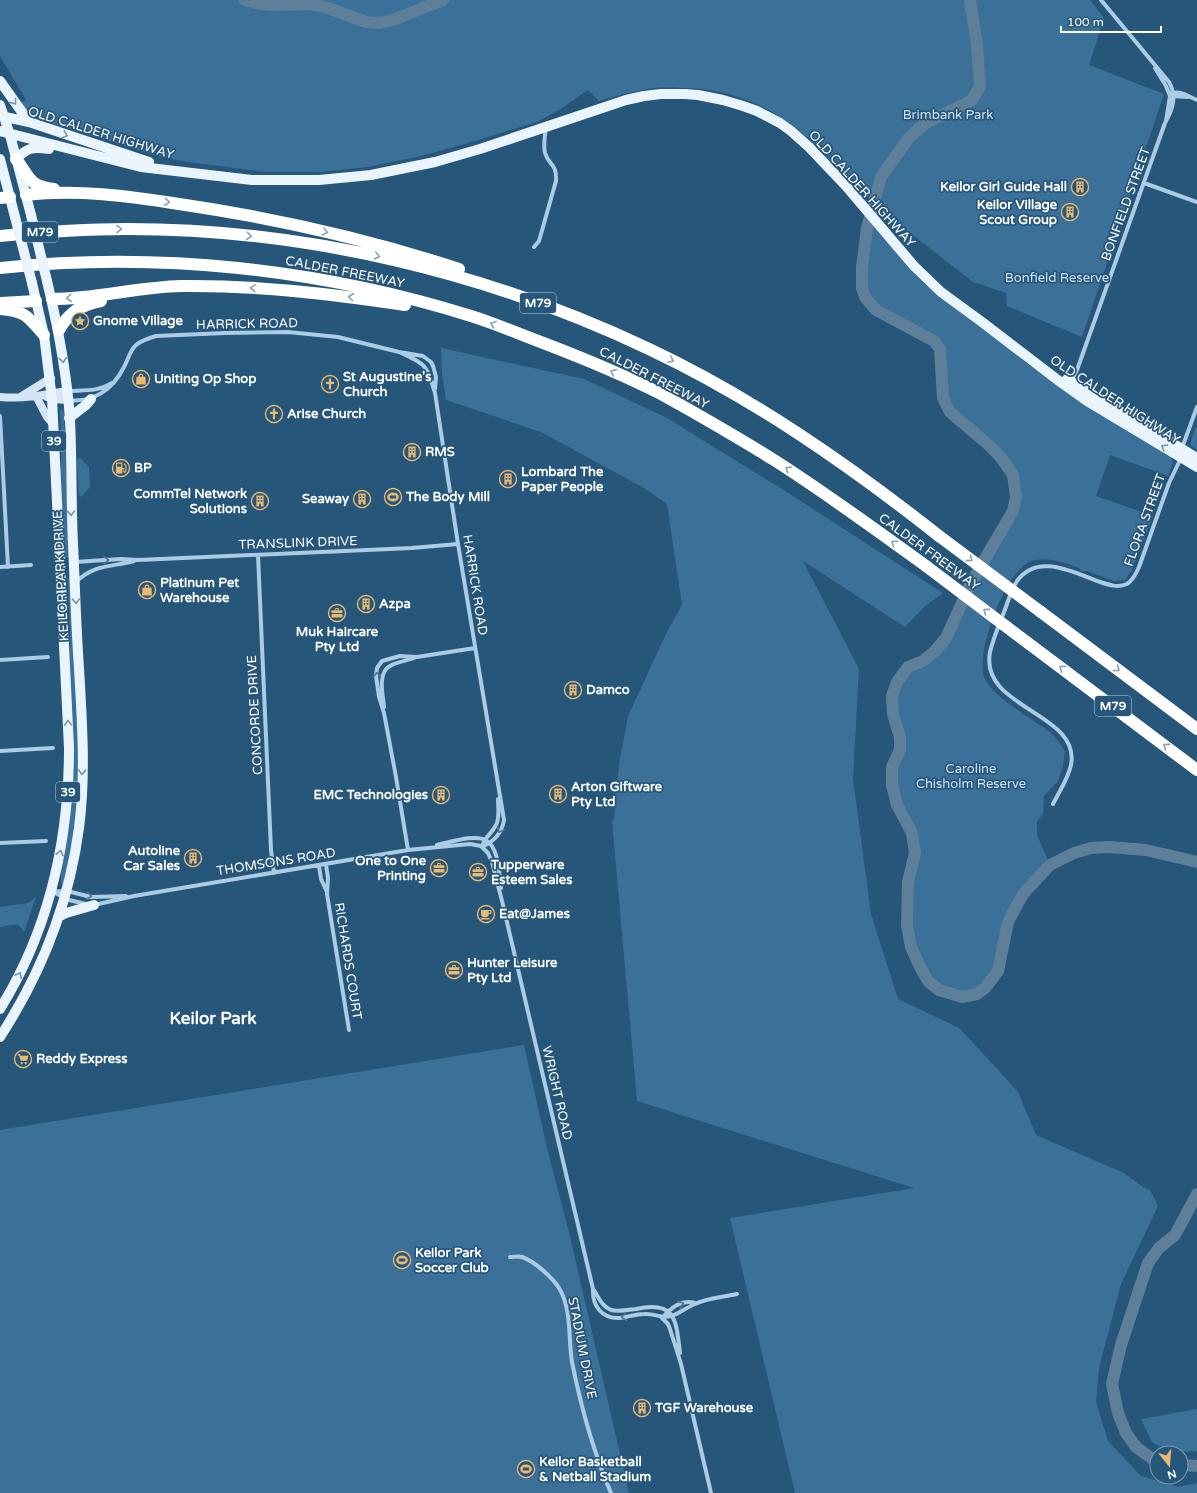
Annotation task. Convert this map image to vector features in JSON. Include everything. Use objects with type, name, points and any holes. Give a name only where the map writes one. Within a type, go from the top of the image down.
[{"type":"highway","points":[[16,159],[31,181],[38,186],[43,188],[73,190],[90,194]]},
{"type":"highway","points":[[26,195],[90,194],[142,198],[265,218],[335,234],[434,261],[470,273],[561,307],[650,349]]},
{"type":"highway","name":"CALDER FREEWAY","points":[[0,236],[68,231],[128,229],[274,238],[323,246],[419,266],[472,281],[558,310],[604,328],[650,349],[737,396],[814,444],[899,505],[1197,728]]},
{"type":"highway","name":"CALDER FREEWAY","points":[[0,268],[49,264],[119,262],[170,263],[291,275],[412,299],[473,316],[616,372],[691,410],[773,460],[926,566],[1197,770]]},
{"type":"highway","points":[[52,299],[76,298],[180,286],[215,286],[292,290],[363,298],[473,316]]},
{"type":"highway","points":[[59,330],[68,316],[78,308],[93,302],[215,286]]},
{"type":"highway","points":[[0,303],[36,301]]},
{"type":"highway","points":[[0,309],[15,311],[26,315],[44,336]]},
{"type":"main road","points":[[0,81],[29,122]]},
{"type":"main road","name":"OLD CALDER HIGHWAY","points":[[5,133],[141,167],[252,180],[319,180],[371,175],[407,169],[449,158],[626,100],[644,96],[685,94],[712,97],[750,108],[780,123],[809,146],[927,279],[950,299],[1025,350],[1069,384],[1182,453],[1197,467]]},
{"type":"main road","name":"KEILOR PARK DRIVE","points":[[0,105],[5,133],[16,159],[26,195],[59,330],[70,418],[71,510],[83,770],[79,827],[65,895],[45,951],[28,988],[0,1038]]},
{"type":"main road","name":"OLD CALDER HIGHWAY","points":[[2,117],[29,122],[126,156],[195,174]]},
{"type":"main road","points":[[16,159],[31,148],[89,153]]},
{"type":"main road","name":"KEILOR PARK DRIVE","points":[[0,159],[5,197],[15,216],[44,336],[51,378],[50,396],[69,748],[64,835],[51,891],[44,915],[29,954],[0,1010]]},
{"type":"main road","points":[[5,197],[26,195]]},
{"type":"main road","points":[[36,301],[52,299]]},
{"type":"main road","points":[[20,398],[51,378]]},
{"type":"main road","points":[[0,397],[20,398],[67,395]]},
{"type":"main road","points":[[36,396],[52,424]]},
{"type":"main road","points":[[70,418],[91,399]]},
{"type":"main road","name":"OLD CALDER HIGHWAY","points":[[1182,453],[1197,458]]},
{"type":"main road","points":[[60,562],[74,562]]},
{"type":"main road","points":[[58,917],[66,913],[94,905]]},
{"type":"street","points":[[1101,0],[1169,82],[1173,95],[1197,100]]},
{"type":"street","name":"BONFIELD STREET","points":[[1069,384],[1077,370],[1165,123],[1170,100],[1173,95]]},
{"type":"street","points":[[534,247],[539,241],[556,180],[556,171],[554,166],[546,156],[546,126]]},
{"type":"street","points":[[1144,183],[1197,202]]},
{"type":"street","name":"HARRICK ROAD","points":[[67,395],[80,401],[91,399],[105,392],[120,374],[134,347],[142,341],[156,336],[300,332],[355,340],[399,352],[423,356],[431,362],[436,372],[435,393]]},
{"type":"street","name":"HARRICK ROAD","points":[[399,352],[417,360],[425,366],[435,393],[458,544],[504,820],[500,830],[482,848]]},
{"type":"street","points":[[67,395],[102,388],[115,380]]},
{"type":"street","name":"FLORA STREET","points":[[1053,804],[1068,775],[1071,765],[1071,754],[1068,744],[1060,732],[1000,687],[993,676],[990,667],[990,652],[1011,593],[1017,581],[1023,574],[1032,569],[1046,566],[1058,568],[1111,586],[1122,586],[1130,582],[1139,567],[1169,483],[1182,453],[1197,407]]},
{"type":"street","points":[[0,416],[8,566]]},
{"type":"street","name":"TRANSLINK DRIVE","points":[[74,562],[430,547],[458,544]]},
{"type":"street","name":"CONCORDE DRIVE","points":[[258,555],[271,850],[274,873]]},
{"type":"street","name":"TRANSLINK DRIVE","points":[[75,582],[84,574],[96,568],[138,560]]},
{"type":"street","points":[[0,567],[31,565]]},
{"type":"street","points":[[384,713],[382,680],[384,672],[391,665],[417,657],[475,648]]},
{"type":"street","points":[[408,850],[398,786],[384,713],[376,683],[376,672],[378,664],[387,659],[400,656],[417,657]]},
{"type":"street","points":[[0,660],[48,657]]},
{"type":"street","points":[[0,751],[53,748]]},
{"type":"street","name":"HARRICK ROAD","points":[[488,841],[496,826],[498,818],[496,779]]},
{"type":"street","name":"THOMSONS ROAD","points":[[422,848],[477,837],[488,841]]},
{"type":"street","points":[[0,843],[46,841]]},
{"type":"street","name":"WRIGHT ROAD","points":[[488,841],[494,848],[498,862],[502,901]]},
{"type":"street","name":"THOMSONS ROAD","points":[[65,895],[75,902],[94,905],[134,896],[326,865],[408,850],[470,844],[476,844],[482,848]]},
{"type":"street","name":"WRIGHT ROAD","points":[[482,848],[488,853],[492,862],[502,901],[593,1289],[602,1304],[612,1310],[629,1310],[657,1306],[668,1311],[684,1302],[688,1301],[696,1303]]},
{"type":"street","name":"RICHARDS COURT","points":[[326,865],[328,894],[349,1030]]},
{"type":"street","name":"RICHARDS COURT","points":[[318,866],[321,880],[328,894]]},
{"type":"street","name":"THOMSONS ROAD","points":[[51,891],[65,895],[98,898],[134,896]]},
{"type":"street","name":"STADIUM DRIVE","points":[[510,1257],[518,1257],[530,1261],[554,1282],[562,1294],[567,1311],[572,1358],[582,1405],[592,1441],[611,1493]]},
{"type":"street","name":"WRIGHT ROAD","points":[[593,1289],[592,1296],[595,1304],[604,1315],[621,1318],[650,1314],[662,1318],[672,1316],[696,1303],[737,1294]]},
{"type":"street","points":[[681,1364],[678,1335],[672,1316],[668,1311],[662,1318],[668,1324],[681,1364],[711,1493]]},
{"type":"green space","name":"Brimbank Park","points":[[0,0],[1090,0],[1104,18],[1089,65],[1164,94],[1082,337],[1007,306],[1006,293],[973,282],[896,222],[853,182],[838,163],[835,166],[804,135],[788,122],[752,102],[732,95],[711,90],[659,88],[634,92],[599,101],[588,90],[559,110],[537,122],[421,156],[368,167],[321,172],[265,172],[187,162],[157,156],[35,118],[26,113],[18,104],[26,100],[0,56]]},
{"type":"green space","name":"Caroline Chisholm Reserve","points":[[869,221],[917,276],[943,300],[1019,354],[1025,362],[1071,395],[1171,457],[1173,462],[1168,476],[1110,455],[1096,496],[1153,516],[1132,570],[1125,580],[1114,581],[1087,571],[1081,571],[1079,568],[1054,560],[1035,560],[1029,562],[1010,582],[994,615],[984,650],[984,677],[988,684],[1003,699],[1049,731],[1065,751],[1063,766],[1058,781],[1044,796],[1043,814],[1037,821],[1037,835],[1050,865],[1023,894],[1008,922],[998,971],[986,987],[977,994],[962,997],[939,990],[928,981],[911,947],[907,925],[908,882],[915,853],[912,833],[897,805],[892,785],[892,767],[900,750],[900,737],[893,714],[892,696],[897,682],[908,667],[923,661],[935,651],[946,638],[972,581],[1013,511],[1016,497],[1013,475],[1002,459],[991,447],[950,412],[943,398],[940,349],[934,341],[876,310],[865,297],[862,288],[862,267]]},
{"type":"green space","points":[[441,348],[584,379],[667,418],[782,489],[943,593],[925,606],[905,627],[803,561],[859,669],[853,779],[871,914],[898,999],[959,1028],[1018,1092],[1036,1135],[1124,1173],[1143,1187],[1150,1190],[1158,1206],[1121,1284],[1099,1368],[1096,1402],[1108,1441],[1141,1476],[1149,1478],[1149,1485],[1171,1485],[1178,1487],[1197,1483],[1197,1493],[795,1493],[730,1218],[914,1188],[637,1101],[612,821],[614,820],[619,764],[628,716],[667,632],[682,605],[667,504],[644,488],[541,432],[446,400],[442,373]]},
{"type":"green space","points":[[62,408],[64,414],[70,555],[64,560],[60,477],[62,444],[60,413]]},
{"type":"green space","points":[[1195,428],[1197,428],[1197,450],[1190,445]]},
{"type":"green space","points":[[78,458],[89,467],[90,487],[81,497],[79,495]]},
{"type":"green space","points":[[70,573],[79,750],[78,803],[73,840],[63,887],[61,883],[61,872],[70,640],[68,580]]},
{"type":"green space","points":[[36,897],[24,932],[18,924],[0,927],[0,907],[28,903]]},
{"type":"green space","points":[[524,1045],[629,1493],[0,1493],[0,1130]]},
{"type":"green space","points":[[1197,1409],[1197,1451],[1189,1452],[1189,1445],[1157,1445],[1152,1442],[1141,1419]]},
{"type":"waterway","points":[[245,0],[270,5],[310,4],[328,8],[366,22],[380,23],[393,20],[443,0]]},
{"type":"waterway","points":[[970,0],[977,45],[980,86],[972,100],[924,124],[908,139],[881,177],[867,228],[862,267],[862,288],[865,297],[876,310],[934,341],[940,349],[943,398],[950,412],[991,447],[1002,459],[1013,475],[1016,497],[1013,511],[972,581],[946,638],[935,651],[923,661],[908,667],[897,682],[892,696],[893,714],[900,737],[900,750],[892,767],[892,785],[897,805],[912,833],[915,853],[908,882],[907,925],[911,947],[928,981],[939,990],[962,997],[977,994],[986,987],[998,971],[1008,922],[1023,894],[1050,865],[1074,853],[1091,848],[1109,847],[1146,850],[1197,862]]},
{"type":"waterway","points":[[1149,1456],[1136,1447],[1126,1433],[1118,1413],[1112,1384],[1121,1345],[1148,1263],[1159,1248],[1175,1235],[1197,1194]]},
{"type":"waterway","points":[[1189,1466],[1197,1466]]},
{"type":"place","name":"Keilor Girl Guide Hall","points":[[1080,187]]},
{"type":"place","name":"Keilor Village Scout Group","points":[[1070,212]]},
{"type":"place","name":"Gnome Village","points":[[80,321]]},
{"type":"place","name":"Uniting Op Shop","points":[[141,379]]},
{"type":"place","name":"St Augustine's Church","points":[[330,384]]},
{"type":"place","name":"Arise Church","points":[[274,414]]},
{"type":"place","name":"RMS","points":[[412,452]]},
{"type":"place","name":"BP","points":[[121,468]]},
{"type":"place","name":"Lombard The Paper People","points":[[508,479]]},
{"type":"place","name":"The Body Mill","points":[[393,497]]},
{"type":"place","name":"Seaway","points":[[362,499]]},
{"type":"place","name":"CommTel Network Solutions","points":[[260,501]]},
{"type":"place","name":"Platinum Pet Warehouse","points":[[147,590]]},
{"type":"place","name":"Azpa","points":[[366,604]]},
{"type":"place","name":"Muk Haircare Pty Ltd","points":[[337,613]]},
{"type":"place","name":"Damco","points":[[573,690]]},
{"type":"place","name":"Arton Giftware Pty Ltd","points":[[558,794]]},
{"type":"place","name":"EMC Technologies","points":[[441,795]]},
{"type":"place","name":"Autoline Car Sales","points":[[193,858]]},
{"type":"place","name":"One to One Printing","points":[[439,868]]},
{"type":"place","name":"Tupperware Esteem Sales","points":[[478,872]]},
{"type":"place","name":"Eat@James","points":[[486,914]]},
{"type":"place","name":"Hunter Leisure Pty Ltd","points":[[454,970]]},
{"type":"place","name":"Reddy Express","points":[[23,1059]]},
{"type":"place","name":"Keilor Park Soccer Club","points":[[402,1260]]},
{"type":"place","name":"TGF Warehouse","points":[[642,1408]]},
{"type":"place","name":"Keilor Basketball & Netball Stadium","points":[[526,1469]]},
{"type":"district","name":"Keilor Park","points":[[213,1018]]},
{"type":"park label","name":"Bonfield Reserve","points":[[1057,278]]}]
